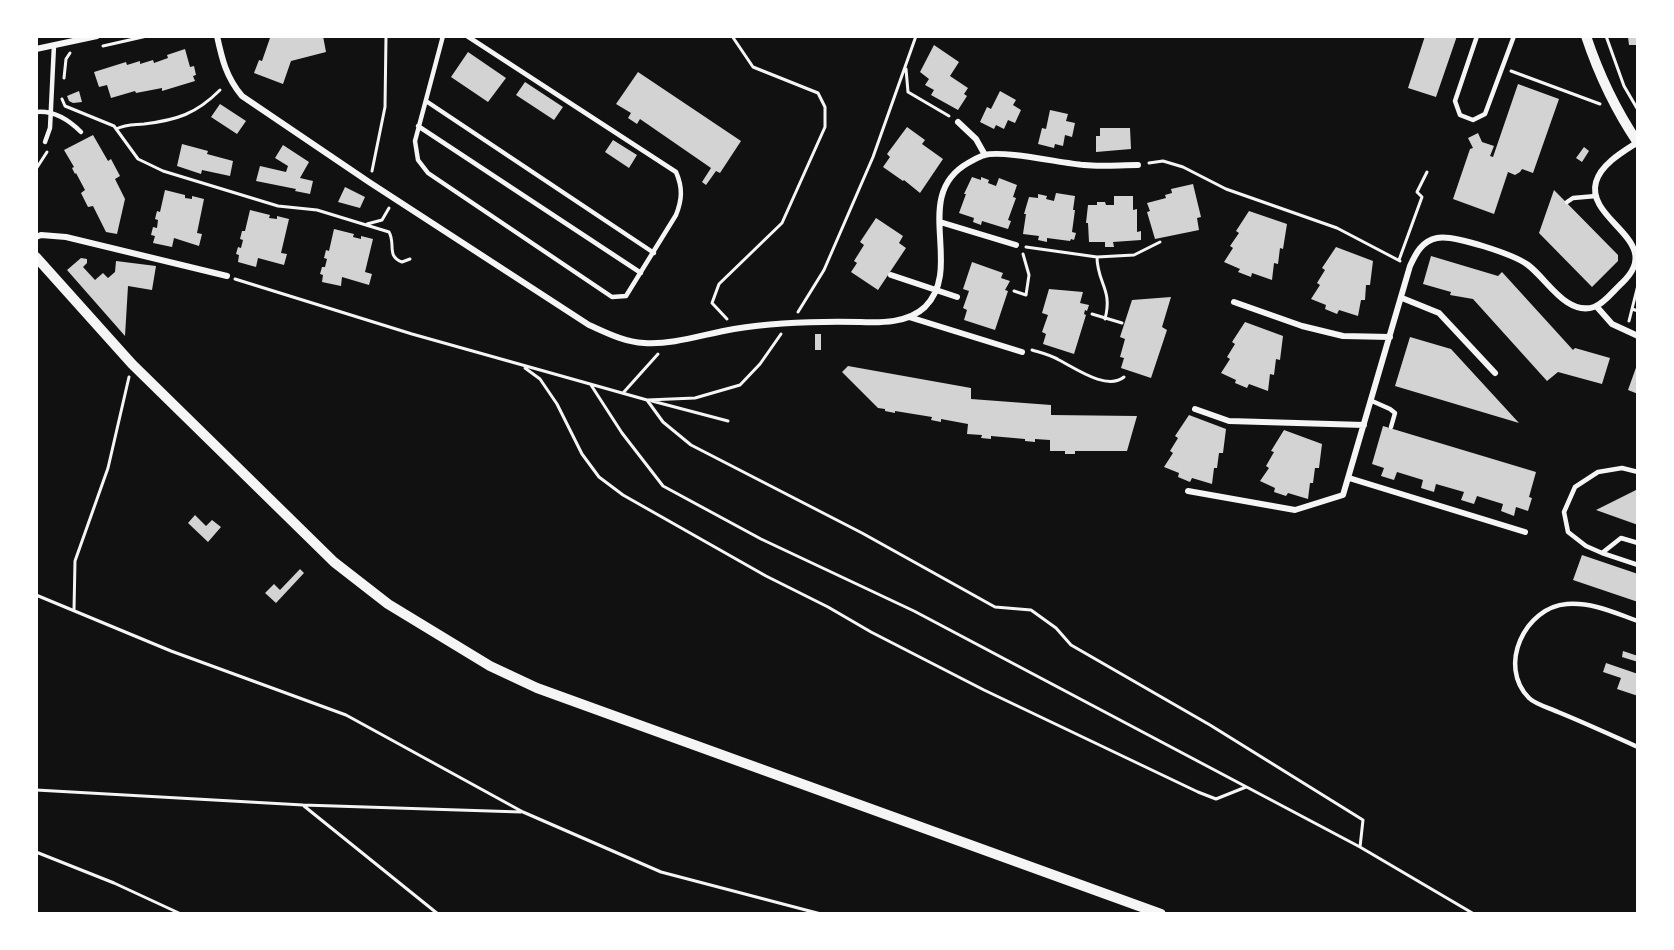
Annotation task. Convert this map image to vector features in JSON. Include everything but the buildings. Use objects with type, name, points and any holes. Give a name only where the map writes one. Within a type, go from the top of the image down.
[{"type":"street","points":[[36,49],[75,38],[97,36]]},
{"type":"street","points":[[217,36],[225,70],[242,96],[369,182],[589,325],[619,339],[644,343],[669,342],[731,329],[810,320],[882,323],[909,317],[924,307],[936,291],[940,276],[938,212],[941,194],[951,177],[966,164],[985,155],[1009,155],[1085,165],[1138,165]]},
{"type":"street","points":[[1188,491],[1295,510],[1343,495],[1410,266],[1420,247],[1429,242],[1438,238],[1460,240],[1510,255],[1528,265],[1557,294],[1571,304],[1585,308],[1596,307],[1625,280],[1633,265],[1635,251],[1630,240],[1608,218],[1596,196],[1596,182],[1608,164],[1638,142],[1619,114],[1600,76],[1586,36]]},
{"type":"street","points":[[958,122],[976,139],[985,155]]},
{"type":"street","points":[[939,222],[1016,245]]},
{"type":"street","points":[[36,237],[41,235],[66,237],[227,276]]},
{"type":"street","points":[[36,257],[132,364],[334,562],[388,604],[490,666],[537,688],[1161,914]]},
{"type":"street","points":[[891,275],[957,297]]},
{"type":"street","points":[[1402,298],[1439,313],[1496,373]]},
{"type":"street","points":[[1234,302],[1302,326],[1343,336],[1390,337]]},
{"type":"street","points":[[1596,307],[1612,324],[1638,336]]},
{"type":"street","points":[[909,317],[1022,352]]},
{"type":"street","points":[[1196,410],[1229,421],[1364,425]]},
{"type":"street","points":[[1349,478],[1525,532]]},
{"type":"lane","points":[[442,36],[415,141],[418,160],[428,173],[612,297],[626,296],[654,253],[682,201],[681,184],[676,172],[467,36]]},
{"type":"lane","points":[[1478,36],[1455,101],[1460,115],[1473,120],[1485,114],[1514,36]]},
{"type":"lane","points":[[45,142],[50,128],[54,45]]},
{"type":"lane","points":[[426,101],[654,253]]},
{"type":"lane","points":[[36,112],[51,113],[70,121],[81,132]]},
{"type":"lane","points":[[418,126],[641,273]]},
{"type":"lane","points":[[1567,202],[1573,198],[1596,196]]},
{"type":"lane","points":[[1371,401],[1395,413],[1391,427]]},
{"type":"lane","points":[[1638,472],[1622,468],[1598,472],[1575,488],[1564,512],[1568,532],[1586,546],[1638,565]]},
{"type":"lane","points":[[1602,553],[1621,538],[1638,543]]},
{"type":"lane","points":[[1638,621],[1590,605],[1565,604],[1539,615],[1522,634],[1515,657],[1517,680],[1530,699],[1637,746],[1638,739]]},
{"type":"path","points":[[100,46],[147,36]]},
{"type":"path","points":[[369,182],[376,160],[385,107],[386,36]]},
{"type":"path","points":[[726,316],[712,303],[719,284],[782,223],[825,127],[825,107],[819,93],[753,67],[732,36]]},
{"type":"path","points":[[647,400],[695,398],[740,385],[760,364],[824,270],[873,157],[898,83],[907,66],[914,41],[913,36]]},
{"type":"path","points":[[1606,36],[1624,86],[1638,110]]},
{"type":"path","points":[[64,79],[66,58],[69,53],[80,51]]},
{"type":"path","points":[[907,66],[908,92],[958,122]]},
{"type":"path","points":[[1502,68],[1599,102],[1603,110]]},
{"type":"path","points":[[63,89],[62,100],[65,106],[105,122],[116,129],[138,159],[163,171],[278,206],[317,210],[389,232],[392,236],[392,255],[395,260],[402,262],[410,259]]},
{"type":"path","points":[[116,129],[125,124],[172,120],[190,114],[206,104],[220,90]]},
{"type":"path","points":[[1138,165],[1163,161],[1183,167],[1226,189],[1337,228],[1410,266]]},
{"type":"path","points":[[1399,260],[1422,197],[1417,192],[1427,172]]},
{"type":"path","points":[[366,224],[382,220],[394,198]]},
{"type":"path","points":[[1014,291],[1026,296],[1029,275],[1020,246],[1098,257],[1134,255],[1160,242]]},
{"type":"path","points":[[1098,257],[1097,268],[1108,297],[1105,319]]},
{"type":"path","points":[[227,276],[521,366],[728,421]]},
{"type":"path","points":[[1626,332],[1638,285]]},
{"type":"path","points":[[1632,309],[1638,311]]},
{"type":"path","points":[[1092,314],[1122,323]]},
{"type":"path","points":[[1022,352],[1033,350],[1047,354],[1086,376],[1113,382],[1124,377]]},
{"type":"path","points":[[623,393],[658,354]]},
{"type":"path","points":[[74,610],[75,561],[108,468],[132,364]]},
{"type":"path","points":[[521,366],[540,379],[557,404],[582,454],[600,477],[623,495],[669,523],[984,690],[1198,792],[1216,799],[1246,786]]},
{"type":"path","points":[[591,385],[622,434],[663,486],[761,539],[914,611],[1246,786],[1360,847],[1474,914]]},
{"type":"path","points":[[647,400],[663,422],[691,445],[862,532],[995,607],[1030,610],[1056,628],[1071,645],[1210,725],[1363,820],[1360,847]]},
{"type":"path","points":[[36,595],[171,651],[346,715],[522,813],[661,872],[821,914]]},
{"type":"path","points":[[36,790],[303,805],[522,813]]},
{"type":"path","points":[[303,805],[438,914]]},
{"type":"path","points":[[36,852],[114,883],[181,914]]}]
